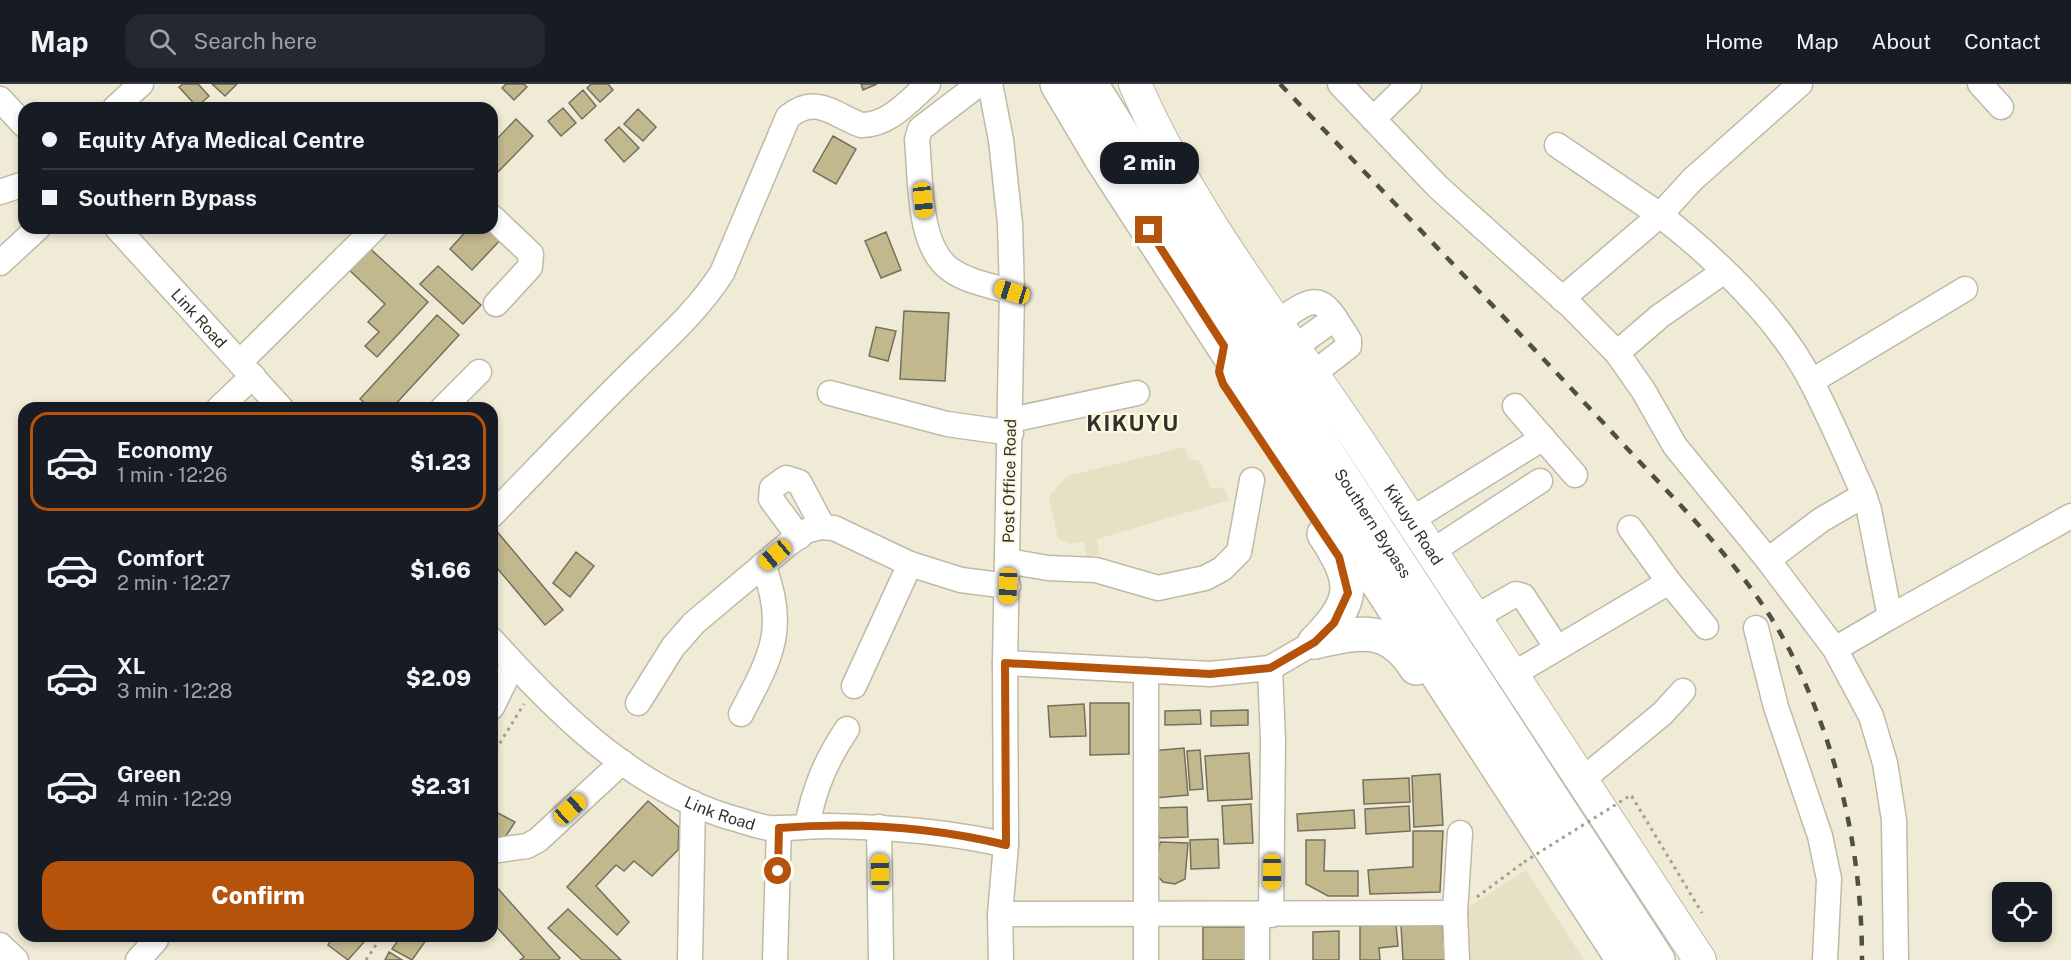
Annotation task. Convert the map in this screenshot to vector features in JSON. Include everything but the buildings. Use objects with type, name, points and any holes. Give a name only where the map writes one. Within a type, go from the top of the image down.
[{"type":"highway","name":"Southern Bypass","points":[[1057,84],[1102,160],[1623,960]]},
{"type":"highway","name":"Southern Bypass","points":[[1091,84],[1197,253],[1658,960]]},
{"type":"highway","points":[[1224,346],[1219,372],[1223,384],[1334,550],[1347,581],[1348,593],[1340,613],[1315,642]]},
{"type":"highway","points":[[1315,642],[1356,633],[1372,633],[1389,638],[1412,661],[1479,770],[1493,785],[1517,796]]},
{"type":"main road","name":"Kikuyu Road","points":[[1135,84],[1172,160],[1700,960]]},
{"type":"street","points":[[122,102],[141,84]]},
{"type":"street","points":[[498,509],[638,366],[668,340],[709,293],[722,273],[788,117],[807,105],[816,105],[861,125],[869,125],[887,118],[928,84]]},
{"type":"street","points":[[979,84],[920,129],[916,140],[927,240],[937,257],[949,269],[962,276],[1012,292]]},
{"type":"street","name":"Post Office Road","points":[[990,84],[1001,140],[1009,214],[1012,292],[1005,663],[1006,845],[1000,914],[1000,960]]},
{"type":"street","points":[[1340,84],[1460,208],[1562,299],[1617,353],[1643,390],[1675,446],[1768,560],[1834,649],[1871,716],[1885,763],[1894,820],[1896,960]]},
{"type":"street","points":[[1373,119],[1409,84]]},
{"type":"street","points":[[1562,299],[1660,215],[1693,179],[1800,84]]},
{"type":"street","points":[[1980,84],[2001,107]]},
{"type":"street","points":[[0,99],[18,118]]},
{"type":"street","points":[[1557,145],[1660,215],[1754,301],[1791,348],[1812,381],[1864,495],[1890,616]]},
{"type":"street","points":[[0,192],[18,186]]},
{"type":"street","points":[[496,303],[530,267],[532,260],[531,254],[498,223]]},
{"type":"street","points":[[0,263],[31,234]]},
{"type":"street","name":"Link Road","points":[[123,234],[276,402]]},
{"type":"street","points":[[223,402],[247,369],[370,234]]},
{"type":"street","points":[[1617,353],[1660,316],[1723,272]]},
{"type":"street","points":[[1812,381],[1965,290]]},
{"type":"street","points":[[1286,334],[1302,304],[1314,301],[1328,308],[1335,318],[1349,340],[1349,346],[1313,374]]},
{"type":"street","points":[[449,402],[479,372]]},
{"type":"street","points":[[830,393],[947,424],[1011,426],[1137,393]]},
{"type":"street","points":[[1515,406],[1575,476]]},
{"type":"street","points":[[1411,520],[1543,438]]},
{"type":"street","points":[[799,537],[771,499],[772,488],[786,478],[799,482],[823,527]]},
{"type":"street","points":[[1007,561],[1057,569],[1096,570],[1158,588],[1205,578],[1222,569],[1239,552],[1252,480]]},
{"type":"street","points":[[1431,552],[1540,481]]},
{"type":"street","points":[[1768,560],[1821,520],[1864,495]]},
{"type":"street","points":[[1449,496],[1463,511],[1466,530]]},
{"type":"street","points":[[1834,649],[1986,561],[2071,516]]},
{"type":"street","points":[[638,703],[674,647],[694,623],[799,537],[823,527],[834,528],[910,564],[961,580],[1008,586]]},
{"type":"street","points":[[1630,528],[1669,582],[1706,627]]},
{"type":"street","points":[[854,686],[910,564]]},
{"type":"street","points":[[741,714],[762,674],[773,640],[777,612],[773,590],[763,565]]},
{"type":"street","points":[[1512,675],[1669,582]]},
{"type":"street","points":[[1474,618],[1516,594],[1523,596],[1557,648]]},
{"type":"street","points":[[1755,628],[1776,707],[1820,836],[1829,879],[1825,960]]},
{"type":"street","points":[[1005,663],[1210,674],[1270,668],[1315,642]]},
{"type":"street","name":"Link Road","points":[[499,651],[576,726],[622,762],[660,789],[716,814],[779,828],[879,827],[978,838],[1006,845]]},
{"type":"street","points":[[1257,960],[1264,915],[1273,741],[1270,668]]},
{"type":"street","points":[[1146,670],[1144,803],[1146,960]]},
{"type":"street","points":[[1581,781],[1663,713],[1683,691]]},
{"type":"street","points":[[807,826],[812,798],[827,758],[847,729]]},
{"type":"street","points":[[498,849],[527,846],[538,840],[622,762]]},
{"type":"street","points":[[690,960],[693,803]]},
{"type":"street","points":[[879,827],[881,960]]},
{"type":"street","points":[[775,960],[779,828]]},
{"type":"street","points":[[1457,960],[1455,913],[1460,833]]},
{"type":"street","points":[[1000,914],[1455,913]]},
{"type":"street","points":[[138,960],[154,942]]},
{"type":"street","points":[[0,945],[16,960]]},
{"type":"path","points":[[498,746],[526,702]]},
{"type":"path","points":[[1455,913],[1524,862],[1631,795],[1702,913]]},
{"type":"path","points":[[366,960],[378,942]]},
{"type":"shaded area","points":[[1185,447],[1189,460],[1197,460],[1202,465],[1210,489],[1220,487],[1226,491],[1229,500],[1097,539],[1099,554],[1087,557],[1084,541],[1070,544],[1058,539],[1049,497],[1067,476]]},
{"type":"shaded area","points":[[1526,870],[1584,960],[1468,960],[1467,908]]},
{"type":"railway","points":[[1280,84],[1495,308],[1715,543],[1776,625],[1809,691],[1835,765],[1845,803],[1858,881],[1862,960]]},
{"type":"district","name":"KIKUYU","points":[[1133,423]]},
{"type":"route","points":[[778,871],[779,828],[879,827],[978,838],[1006,845],[1005,663],[1210,674],[1270,668],[1315,642],[1334,623],[1340,613],[1348,593],[1347,581],[1339,557],[1223,384],[1219,372],[1224,346],[1149,230]]}]
